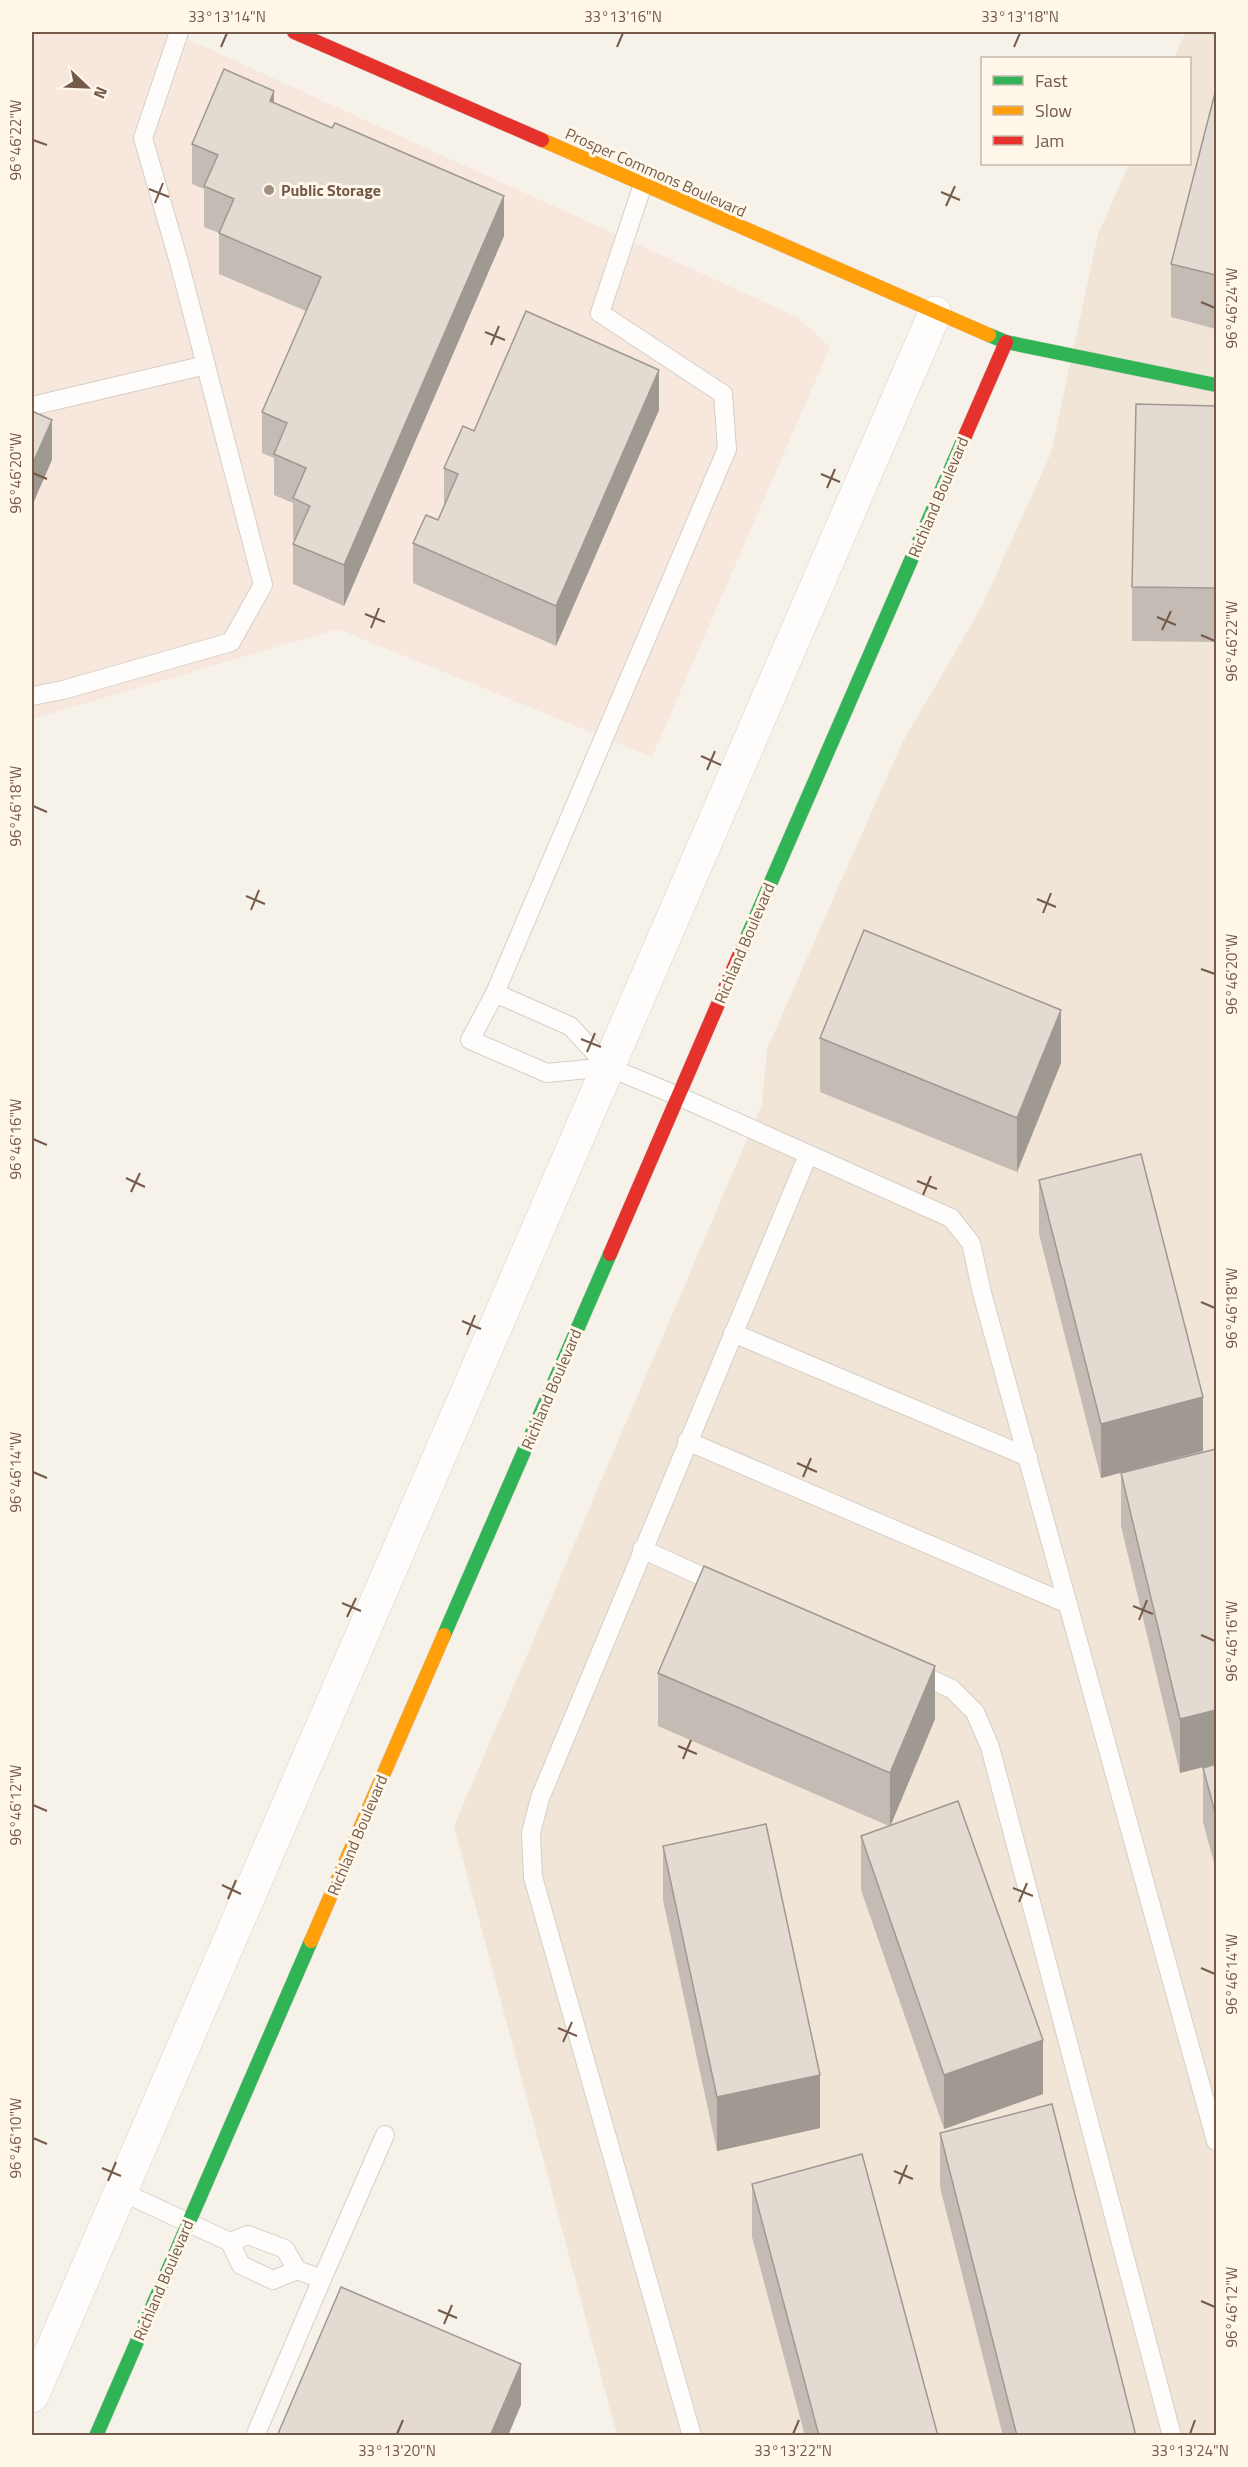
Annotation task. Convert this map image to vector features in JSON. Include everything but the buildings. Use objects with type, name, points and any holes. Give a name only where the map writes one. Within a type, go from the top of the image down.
[{"type":"street","name":"Prosper Commons Boulevard","points":[[294,32],[1006,342],[1216,384]]},
{"type":"street","points":[[32,2396],[935,313]]},
{"type":"street","name":"Richland Boulevard","points":[[96,2436],[1006,342]]},
{"type":"lane","points":[[32,696],[63,690],[231,642],[262,585],[206,365],[143,138],[179,32]]},
{"type":"lane","points":[[608,1067],[547,1073],[471,1040],[495,993],[727,449],[723,394],[600,314],[643,184]]},
{"type":"lane","points":[[32,406],[206,365]]},
{"type":"lane","points":[[495,993],[570,1026],[608,1067],[951,1218],[971,1243],[982,1293],[1216,2141]]},
{"type":"lane","points":[[693,2436],[532,1877],[531,1833],[540,1798],[808,1155]]},
{"type":"lane","points":[[733,1333],[1028,1457]]},
{"type":"lane","points":[[687,1441],[1068,1604]]},
{"type":"lane","points":[[642,1549],[738,1593]]},
{"type":"lane","points":[[899,1665],[952,1689],[975,1712],[990,1746],[1172,2436]]},
{"type":"lane","points":[[255,2436],[385,2135]]},
{"type":"lane","points":[[120,2191],[230,2242],[241,2265],[273,2280],[297,2270]]},
{"type":"lane","points":[[230,2242],[248,2235],[285,2249],[297,2270],[322,2279]]},
{"type":"shaded area","points":[[32,32],[172,32],[797,317],[830,347],[652,757],[338,629],[32,719]]},
{"type":"shaded area","points":[[1186,32],[1216,32],[1216,2435],[617,2435],[454,1826],[762,1104],[767,1049],[902,743],[981,608],[1051,453],[1098,234],[1129,165],[1191,165],[1191,57],[1174,57]]},
{"type":"traffic: fast","points":[[989,335],[1006,342],[1216,385]]},
{"type":"traffic: fast","points":[[744,944],[965,436]]},
{"type":"traffic: fast","points":[[444,1635],[610,1254]]},
{"type":"traffic: fast","points":[[96,2436],[311,1941]]},
{"type":"traffic: slow","points":[[542,140],[989,335]]},
{"type":"traffic: slow","points":[[311,1941],[444,1635]]},
{"type":"traffic: jam","points":[[294,32],[542,140]]},
{"type":"traffic: jam","points":[[965,436],[1006,342]]},
{"type":"traffic: jam","points":[[610,1254],[744,944]]},
{"type":"place","name":"Public Storage","points":[[269,190]]}]
